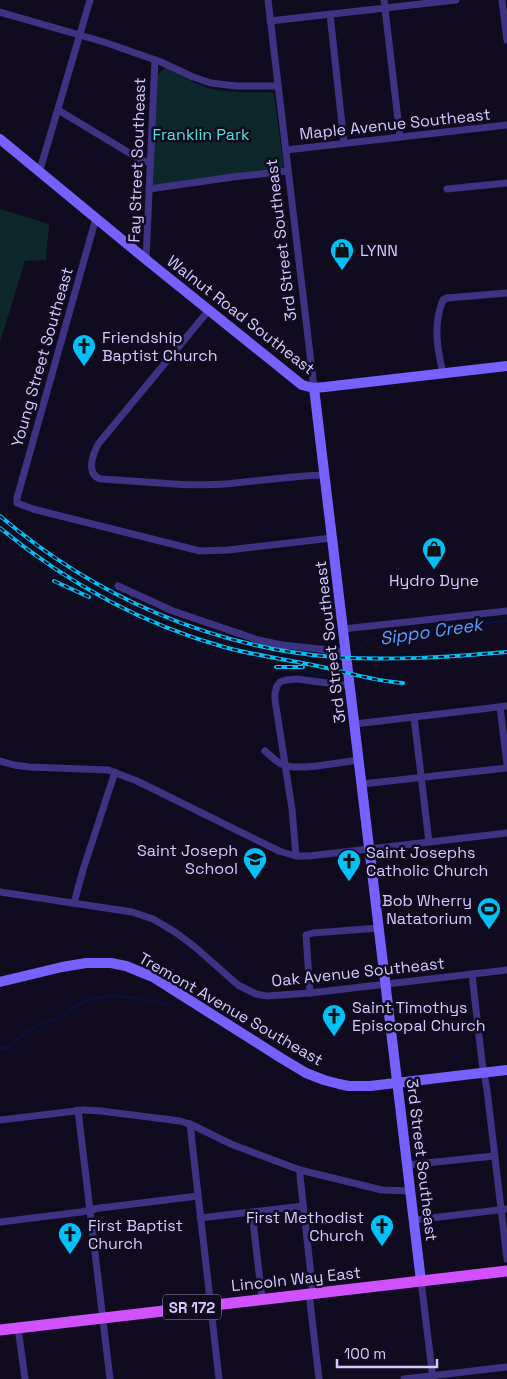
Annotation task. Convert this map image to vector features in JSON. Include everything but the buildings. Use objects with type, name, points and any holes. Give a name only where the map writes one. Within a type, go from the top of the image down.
[{"type":"main road","name":"Lincoln Way East","points":[[0,1330],[507,1270]]},
{"type":"street","points":[[39,171],[90,0]]},
{"type":"street","name":"3rd Street Southeast","points":[[268,0],[421,1281]]},
{"type":"street","points":[[384,0],[400,137]]},
{"type":"street","points":[[270,21],[456,0]]},
{"type":"street","points":[[502,0],[507,40]]},
{"type":"street","points":[[0,12],[104,42],[155,60],[211,84],[243,87],[278,86]]},
{"type":"street","points":[[330,14],[344,143]]},
{"type":"street","name":"Fay Street Southeast","points":[[146,260],[155,60]]},
{"type":"street","points":[[58,110],[141,160],[150,163]]},
{"type":"street","name":"Maple Avenue Southeast","points":[[286,150],[507,125]]},
{"type":"street","name":"Walnut Road Southeast","points":[[0,139],[296,381],[308,387],[314,388],[507,366]]},
{"type":"street","points":[[149,189],[288,171]]},
{"type":"street","points":[[447,189],[507,183]]},
{"type":"street","name":"Young Street Southeast","points":[[96,218],[17,503],[33,509],[200,551],[228,550],[332,538]]},
{"type":"street","points":[[443,373],[437,347],[436,328],[443,300],[447,298],[507,293]]},
{"type":"street","points":[[209,310],[99,443],[94,452],[91,466],[92,472],[101,479],[207,484],[225,484],[299,475],[325,475]]},
{"type":"street","points":[[118,586],[173,611],[258,640],[282,645],[346,652]]},
{"type":"street","points":[[344,629],[507,611]]},
{"type":"street","points":[[296,856],[292,809],[275,700],[277,686],[282,681],[291,679],[350,686]]},
{"type":"street","points":[[355,724],[504,706],[507,766],[362,784]]},
{"type":"street","points":[[414,717],[429,842]]},
{"type":"street","points":[[266,751],[278,762],[286,766],[298,768],[359,760]]},
{"type":"street","points":[[0,761],[29,768],[99,769],[114,772],[137,781],[279,851],[296,856],[507,833]]},
{"type":"street","points":[[74,903],[114,772]]},
{"type":"street","name":"Oak Avenue Southeast","points":[[0,892],[132,912],[153,919],[175,932],[238,985],[256,994],[267,996],[310,993],[507,970]]},
{"type":"street","points":[[310,993],[306,935],[379,928]]},
{"type":"street","name":"Tremont Avenue Southeast","points":[[0,982],[86,963],[111,963],[126,966],[153,978],[306,1073],[349,1086],[370,1086],[507,1070]]},
{"type":"street","points":[[472,974],[494,1156],[504,1209],[507,1259]]},
{"type":"street","points":[[78,1110],[110,1379]]},
{"type":"street","points":[[0,1120],[78,1110],[102,1111],[180,1121],[231,1144],[300,1170],[382,1190],[410,1191]]},
{"type":"street","points":[[190,1124],[219,1379]]},
{"type":"street","points":[[407,1165],[494,1156]]},
{"type":"street","points":[[300,1170],[318,1379]]},
{"type":"street","points":[[0,1222],[198,1196]]},
{"type":"street","points":[[200,1218],[303,1206]]},
{"type":"street","points":[[414,1220],[504,1209]]},
{"type":"street","points":[[252,1212],[262,1299]]},
{"type":"street","points":[[421,1281],[432,1377]]},
{"type":"street","points":[[18,1328],[24,1379]]},
{"type":"street","points":[[404,1379],[507,1367]]},
{"type":"green space","name":"Franklin Park","points":[[165,69],[169,69],[211,89],[233,92],[270,92],[274,94],[284,169],[152,186],[157,76]]},
{"type":"green space","points":[[0,209],[49,224],[46,260],[25,261],[0,342]]},
{"type":"waterway","name":"Sippo Creek","points":[[358,649],[373,639],[404,633],[507,621]]},
{"type":"waterway","name":"Sippo Creek","points":[[304,672],[321,675],[332,673]]},
{"type":"waterway","name":"Sippo Creek","points":[[0,1048],[9,1048],[32,1029],[91,999],[113,996],[148,1000],[169,1005]]},
{"type":"railway","points":[[0,516],[36,545],[114,593],[156,613],[198,629],[242,642],[287,651],[333,657],[376,659],[507,652]]},
{"type":"railway","points":[[0,528],[25,548],[78,583],[106,599],[164,626],[235,650],[369,678],[403,683]]},
{"type":"railway","points":[[54,581],[89,597]]},
{"type":"railway","points":[[276,667],[303,667]]},
{"type":"place","name":"LYNN","points":[[342,271]]},
{"type":"place","name":"Friendship Baptist Church","points":[[84,367]]},
{"type":"place","name":"Hydro Dyne","points":[[434,570]]},
{"type":"place","name":"Saint Joseph School","points":[[255,880]]},
{"type":"place","name":"Saint Josephs Catholic Church","points":[[349,882]]},
{"type":"place","name":"Bob Wherry Natatorium","points":[[489,930]]},
{"type":"place","name":"Saint Timothys Episcopal Church","points":[[334,1037]]},
{"type":"place","name":"First Methodist Church","points":[[382,1247]]},
{"type":"place","name":"First Baptist Church","points":[[70,1255]]}]
